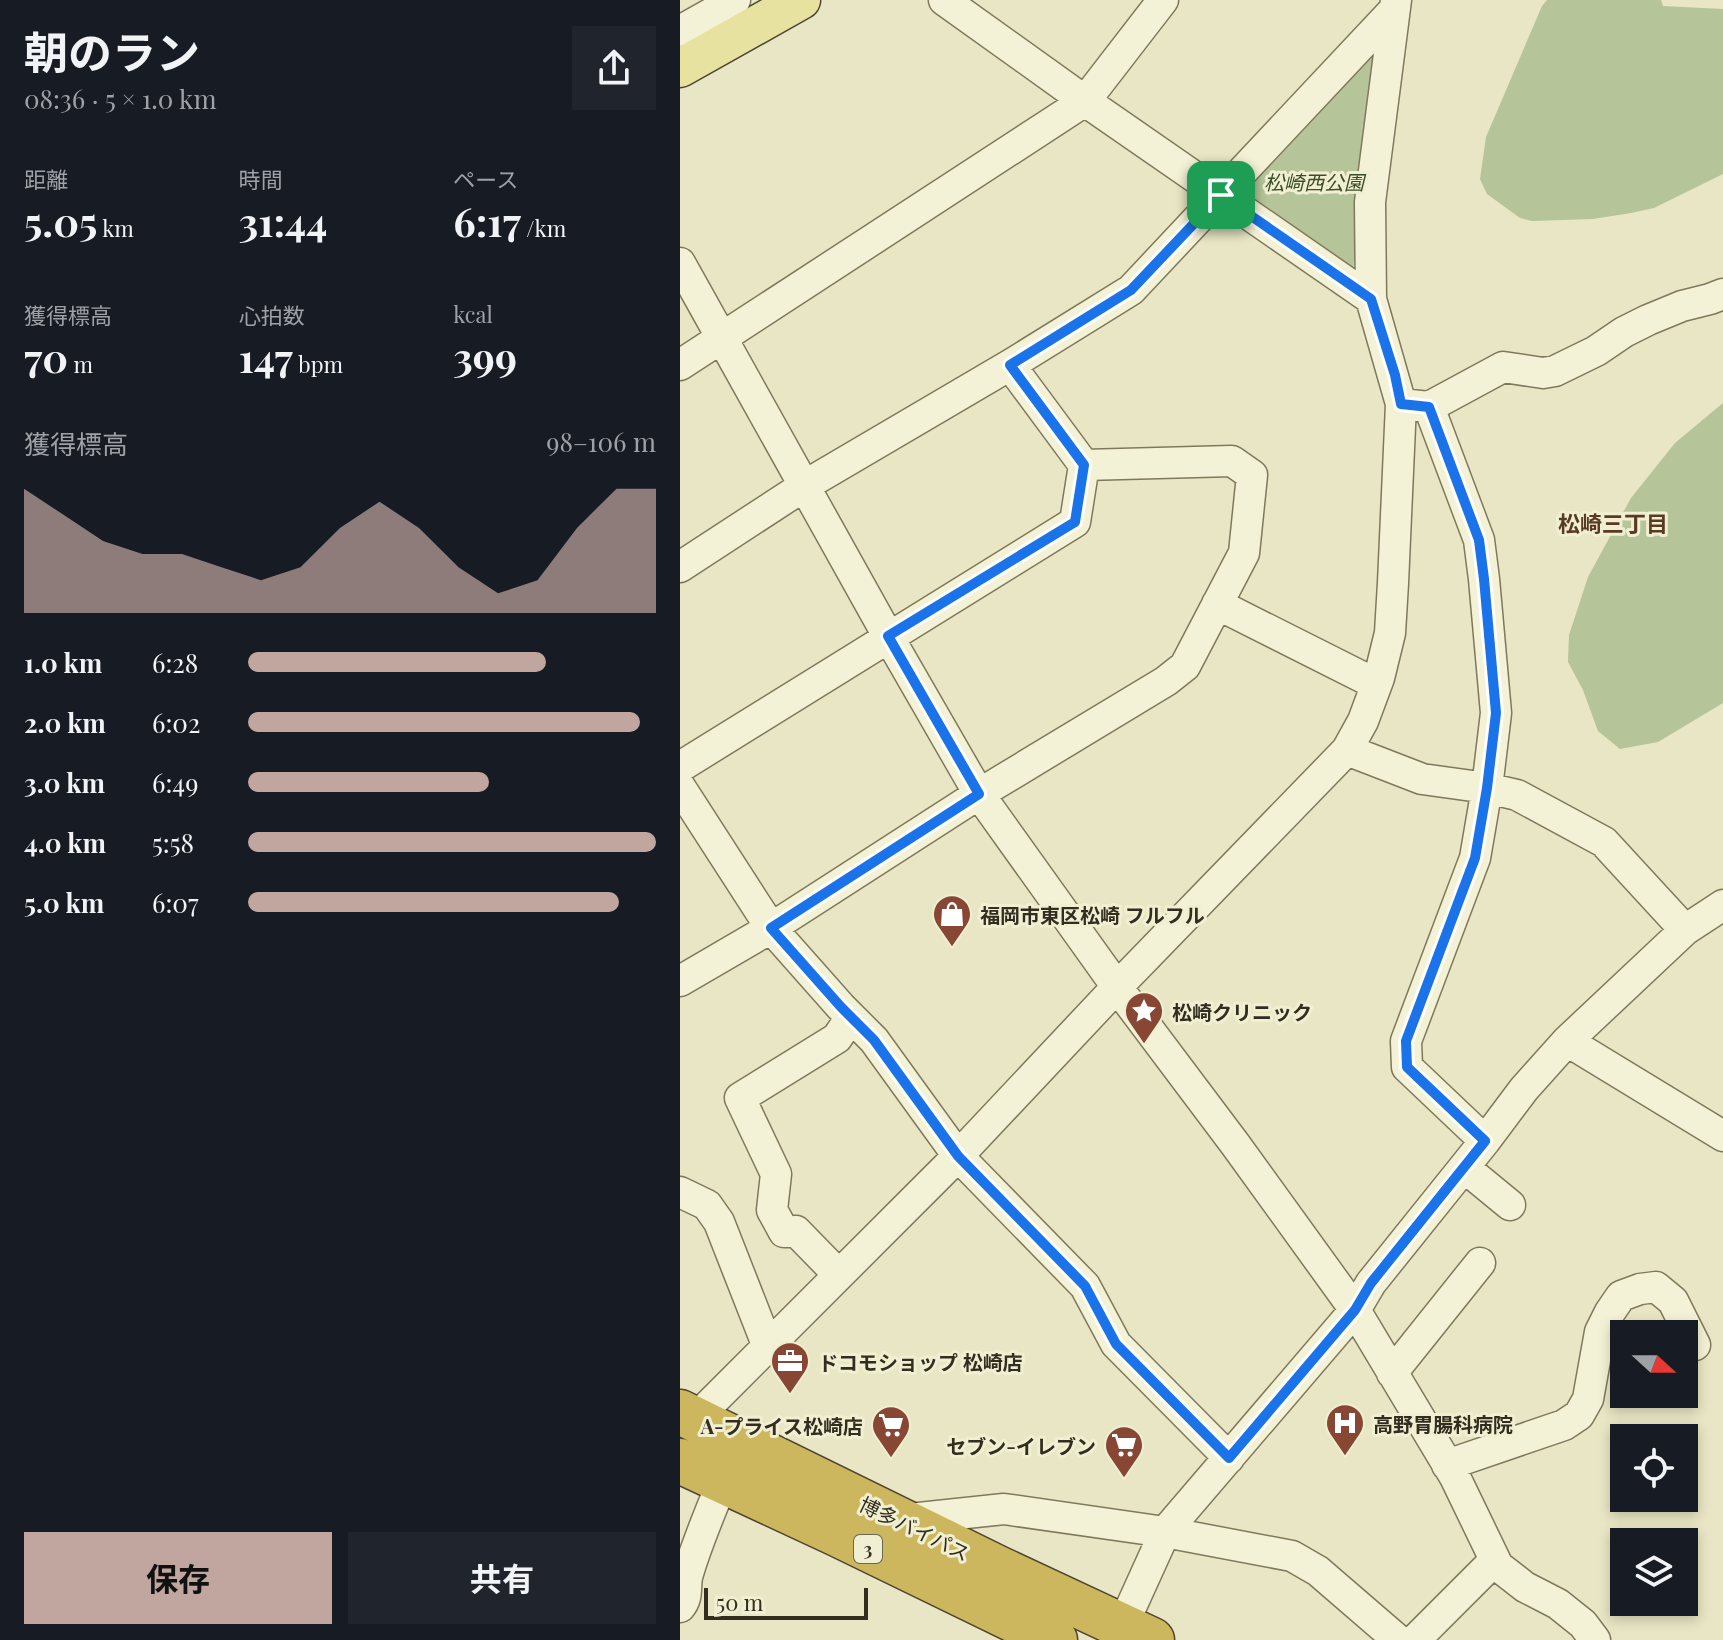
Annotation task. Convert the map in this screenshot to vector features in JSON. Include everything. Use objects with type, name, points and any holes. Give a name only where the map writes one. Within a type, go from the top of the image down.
[{"type":"highway","name":"博多バイパス","points":[[688,1415],[1130,1636]]},
{"type":"highway","name":"博多バイパス","points":[[680,1461],[1055,1640]]},
{"type":"main road","points":[[680,68],[801,0]]},
{"type":"street","points":[[680,31],[735,0]]},
{"type":"street","points":[[944,0],[1371,299]]},
{"type":"street","points":[[680,365],[1085,101],[1163,0]]},
{"type":"street","points":[[680,567],[804,486],[1131,290],[1395,5]]},
{"type":"street","points":[[1395,5],[1370,202],[1371,299],[1395,375],[1415,405],[1479,540],[1496,713],[1475,858],[1406,1041],[1407,1067],[1485,1141]]},
{"type":"street","points":[[680,263],[979,794],[1355,1310],[1447,1465],[1498,1566],[1525,1587],[1558,1604],[1583,1624],[1595,1640]]},
{"type":"street","points":[[1415,405],[1503,367],[1543,373],[1555,371],[1648,320],[1723,294]]},
{"type":"street","points":[[680,767],[1075,522],[1084,465],[1010,365]]},
{"type":"street","points":[[688,1415],[768,1347],[958,1156],[1347,750],[1363,721],[1390,633],[1415,405]]},
{"type":"street","points":[[680,981],[771,928],[979,794],[1166,681],[1185,666],[1244,553],[1252,475],[1232,461],[1084,465]]},
{"type":"street","points":[[1217,604],[1376,684]]},
{"type":"street","points":[[1347,750],[1422,779],[1517,795],[1604,842],[1685,930]]},
{"type":"street","points":[[680,787],[771,928],[874,1040],[958,1156],[1085,1286],[1116,1344],[1229,1458]]},
{"type":"street","points":[[1130,1636],[1165,1532],[1355,1310],[1371,1283],[1465,1168],[1524,1089],[1567,1041],[1685,930],[1720,912]]},
{"type":"street","points":[[839,1275],[796,1231],[784,1232],[772,1210],[776,1174],[740,1098],[837,1038],[851,1017]]},
{"type":"street","points":[[1567,1041],[1723,1136]]},
{"type":"street","points":[[1465,1168],[1510,1205]]},
{"type":"street","points":[[680,1192],[707,1205],[719,1222],[768,1347]]},
{"type":"street","points":[[1392,1373],[1480,1263]]},
{"type":"street","points":[[1447,1465],[1564,1425],[1579,1415],[1588,1399],[1600,1332],[1621,1296],[1656,1287],[1673,1301],[1682,1320]]},
{"type":"street","points":[[680,1607],[686,1600],[687,1580],[723,1481]]},
{"type":"street","points":[[898,1520],[1004,1509],[1165,1532],[1292,1556],[1318,1571],[1398,1640]]},
{"type":"street","points":[[1415,1640],[1495,1560]]},
{"type":"green space","points":[[1547,0],[1661,0],[1663,6],[1723,9],[1723,174],[1654,208],[1593,219],[1532,221],[1520,218],[1487,194],[1480,179],[1486,137]]},
{"type":"green space","name":"松崎西公園","points":[[1375,44],[1353,270],[1240,190]]},
{"type":"green space","points":[[1723,403],[1723,703],[1658,742],[1620,749],[1598,731],[1583,690],[1568,662],[1569,635],[1588,577],[1631,498],[1675,443]]},
{"type":"place","name":"福岡市東区松崎 フルフル","points":[[952,948]]},
{"type":"place","name":"松崎クリニック","points":[[1144,1045]]},
{"type":"place","name":"ドコモショップ 松崎店","points":[[790,1395]]},
{"type":"place","name":"高野胃腸科病院","points":[[1345,1457]]},
{"type":"place","name":"A-プライス松崎店","points":[[891,1459]]},
{"type":"place","name":"セブン-イレブン","points":[[1124,1479]]},
{"type":"district","name":"松崎三丁目","points":[[1613,523]]},
{"type":"route","points":[[1221,195],[1371,299],[1401,404],[1429,407],[1479,540],[1496,713],[1475,858],[1406,1041],[1407,1067],[1485,1141],[1371,1283],[1355,1310],[1229,1458],[1116,1344],[1085,1286],[958,1156],[874,1040],[771,928],[979,794],[888,636],[1075,522],[1084,465],[1010,365],[1131,290],[1221,195]]}]
